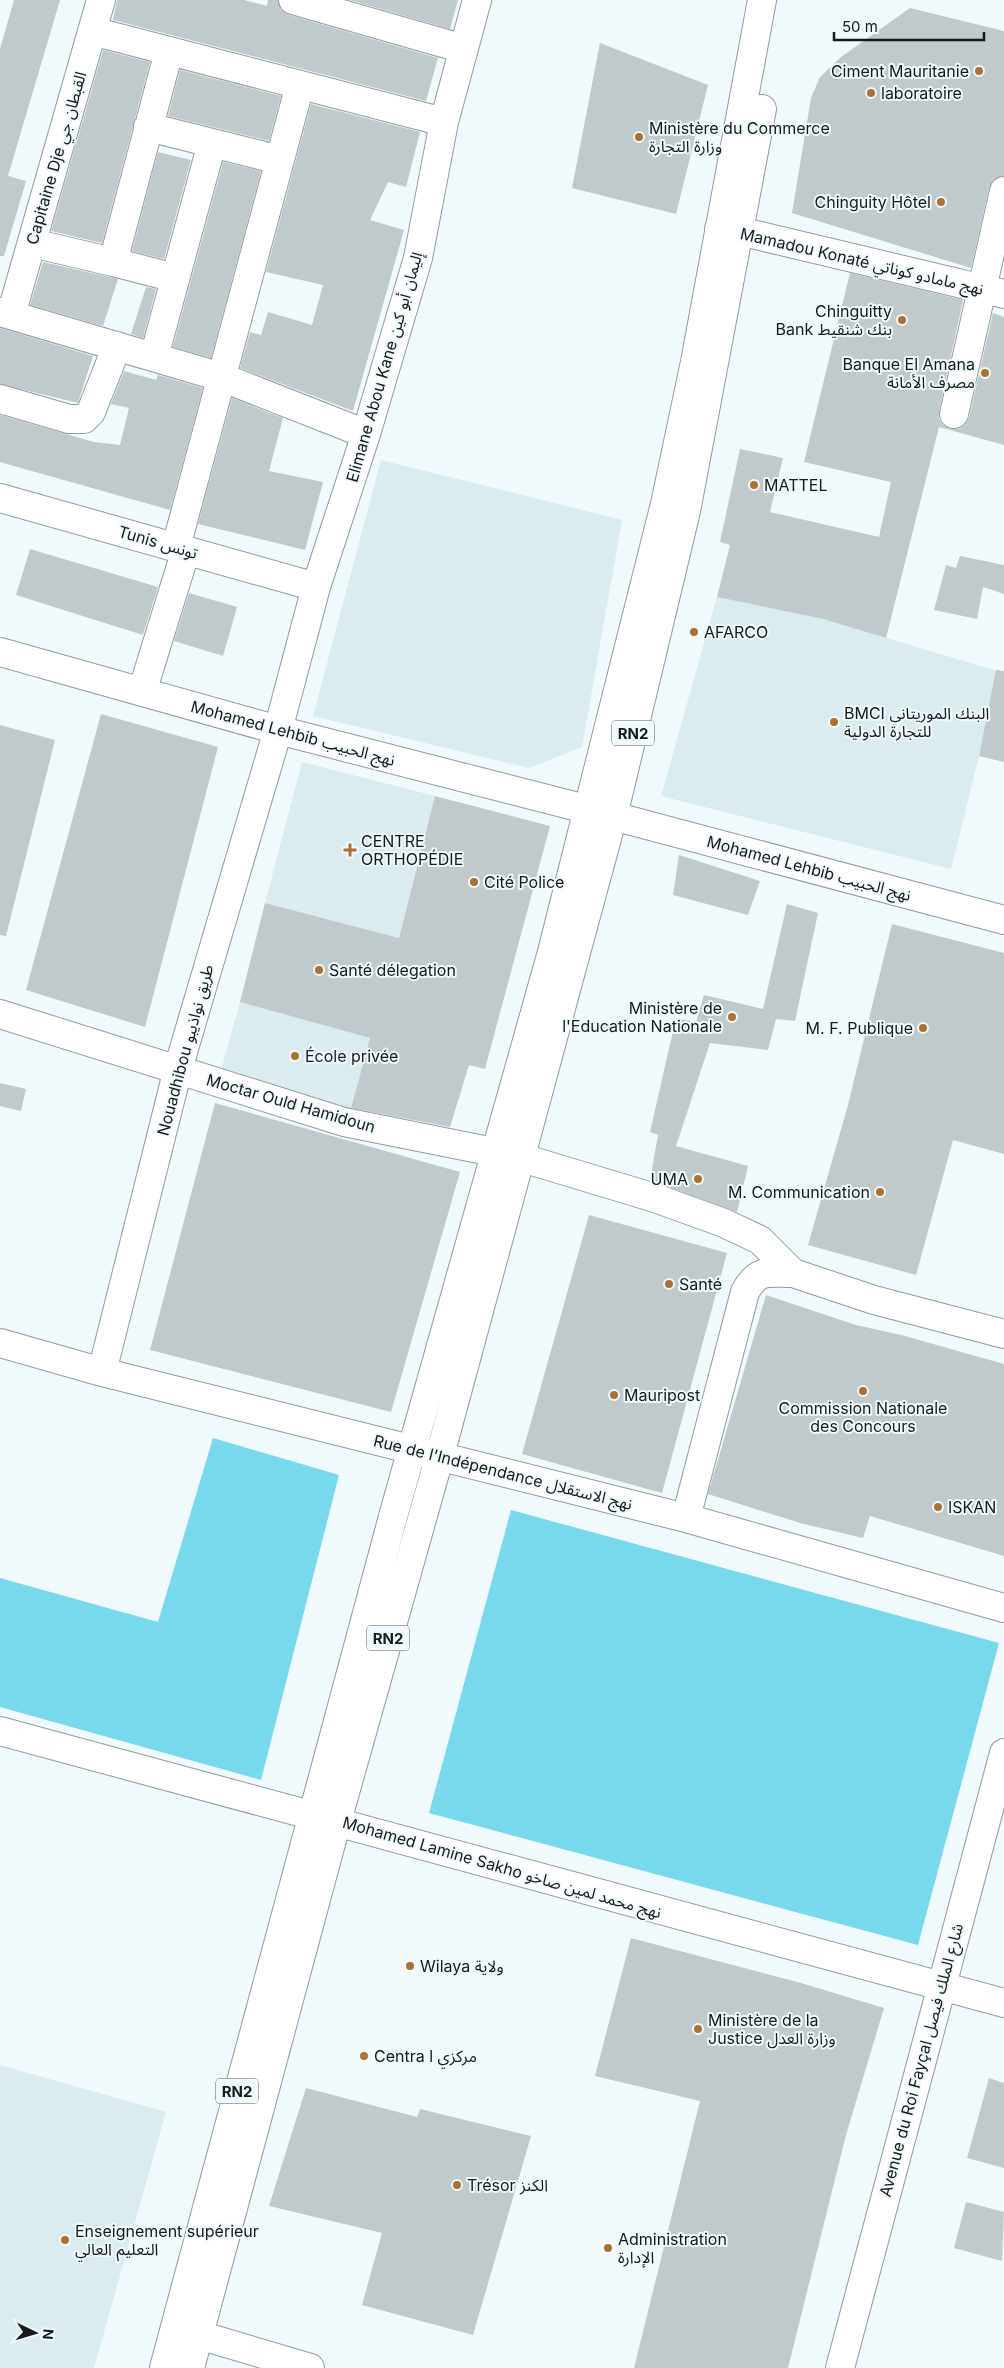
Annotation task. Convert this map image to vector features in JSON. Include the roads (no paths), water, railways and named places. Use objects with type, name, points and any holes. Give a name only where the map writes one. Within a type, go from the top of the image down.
[{"type":"main road","name":"Capitaine Dje القبطان جي","points":[[6,314],[32,243],[101,0]]},
{"type":"main road","points":[[293,0],[464,49]]},
{"type":"main road","name":"Elimane Abou Kane إليمان أبو كين","points":[[278,730],[316,587],[366,434],[418,258],[444,122],[477,0]]},
{"type":"main road","name":"RN2","points":[[190,2368],[325,1818],[412,1448],[507,1154],[600,813],[686,511],[714,369],[729,230],[762,0]]},
{"type":"main road","name":"RN2","points":[[729,230],[780,0]]},
{"type":"main road","points":[[92,31],[444,122]]},
{"type":"main road","points":[[112,262],[169,51]]},
{"type":"main road","points":[[142,692],[181,548],[221,377],[300,84]]},
{"type":"main road","points":[[148,127],[280,160]]},
{"type":"main road","points":[[154,357],[212,143]]},
{"type":"main road","points":[[954,414],[993,292],[1004,191]]},
{"type":"main road","name":"Mamadou Konaté نهج مامادو كوناتي","points":[[729,230],[993,292]]},
{"type":"main road","points":[[32,243],[175,278]]},
{"type":"main road","points":[[6,314],[221,377],[366,434]]},
{"type":"main road","points":[[0,399],[69,419],[84,419],[91,412],[117,346]]},
{"type":"main road","name":"Tunis تونس","points":[[0,498],[316,587]]},
{"type":"main road","name":"Mohamed Lehbib نهج الحبيب","points":[[0,652],[278,730],[1004,920]]},
{"type":"main road","name":"Nouadhibou طريق نواذيبو","points":[[102,1372],[178,1069],[278,730]]},
{"type":"main road","name":"Moctar Ould Hamidoun","points":[[0,1014],[344,1122],[507,1154],[655,1198],[724,1223],[760,1240],[793,1273]]},
{"type":"main road","name":"RN2","points":[[164,2368],[175,2321],[325,1818],[440,1455],[507,1154]]},
{"type":"main road","points":[[686,1518],[745,1292],[752,1278],[761,1273],[793,1273],[874,1300],[1004,1334]]},
{"type":"main road","name":"Rue de l'Indépendance نهج الاستقلال","points":[[0,1343],[102,1372],[686,1518],[1004,1608]]},
{"type":"main road","name":"Mohamed Lamine Sakho نهج محمد لمين صاخو","points":[[0,1731],[1004,2003]]},
{"type":"main road","name":"Avenue du Roi Fayçal شارع الملك فيصل","points":[[840,2368],[940,1986],[1004,1753]]},
{"type":"main road","points":[[175,2321],[199,2335],[310,2368]]},
{"type":"place","name":"Ciment Mauritanie","points":[[979,71]]},
{"type":"place","name":"laboratoire","points":[[871,93]]},
{"type":"place","name":"Ministère du Commerce وزارة التجارة","points":[[639,137]]},
{"type":"place","name":"Chinguity Hôtel","points":[[941,202]]},
{"type":"place","name":"Chinguitty Bank بنك شنقيط","points":[[902,320]]},
{"type":"place","name":"Banque El Amana مصرف الأمانة","points":[[985,373]]},
{"type":"place","name":"MATTEL","points":[[754,485]]},
{"type":"place","name":"AFARCO","points":[[694,632]]},
{"type":"place","name":"BMCI البنك الموريتاني للتجارة الدولية","points":[[834,722]]},
{"type":"place","name":"CENTRE ORTHOPÉDIE","points":[[350,850]]},
{"type":"place","name":"Cité Police","points":[[474,882]]},
{"type":"place","name":"Santé délegation","points":[[319,970]]},
{"type":"place","name":"Ministère de l'Education Nationale","points":[[732,1017]]},
{"type":"place","name":"M. F. Publique","points":[[923,1028]]},
{"type":"place","name":"École privée","points":[[295,1056]]},
{"type":"place","name":"UMA","points":[[698,1179]]},
{"type":"place","name":"M. Communication","points":[[880,1192]]},
{"type":"place","name":"Santé","points":[[669,1284]]},
{"type":"place","name":"Commission Nationale des Concours","points":[[863,1391]]},
{"type":"place","name":"Mauripost","points":[[614,1395]]},
{"type":"place","name":"ISKAN","points":[[938,1507]]},
{"type":"place","name":"Wilaya ولاية","points":[[410,1966]]},
{"type":"place","name":"Ministère de la Justice وزارة العدل","points":[[698,2029]]},
{"type":"place","name":"Centra l مركزي","points":[[364,2056]]},
{"type":"place","name":"Trésor الكنز","points":[[457,2185]]},
{"type":"place","name":"Enseignement supérieur التعليم العالي","points":[[65,2240]]},
{"type":"place","name":"Administration الإدارة","points":[[608,2248]]}]
